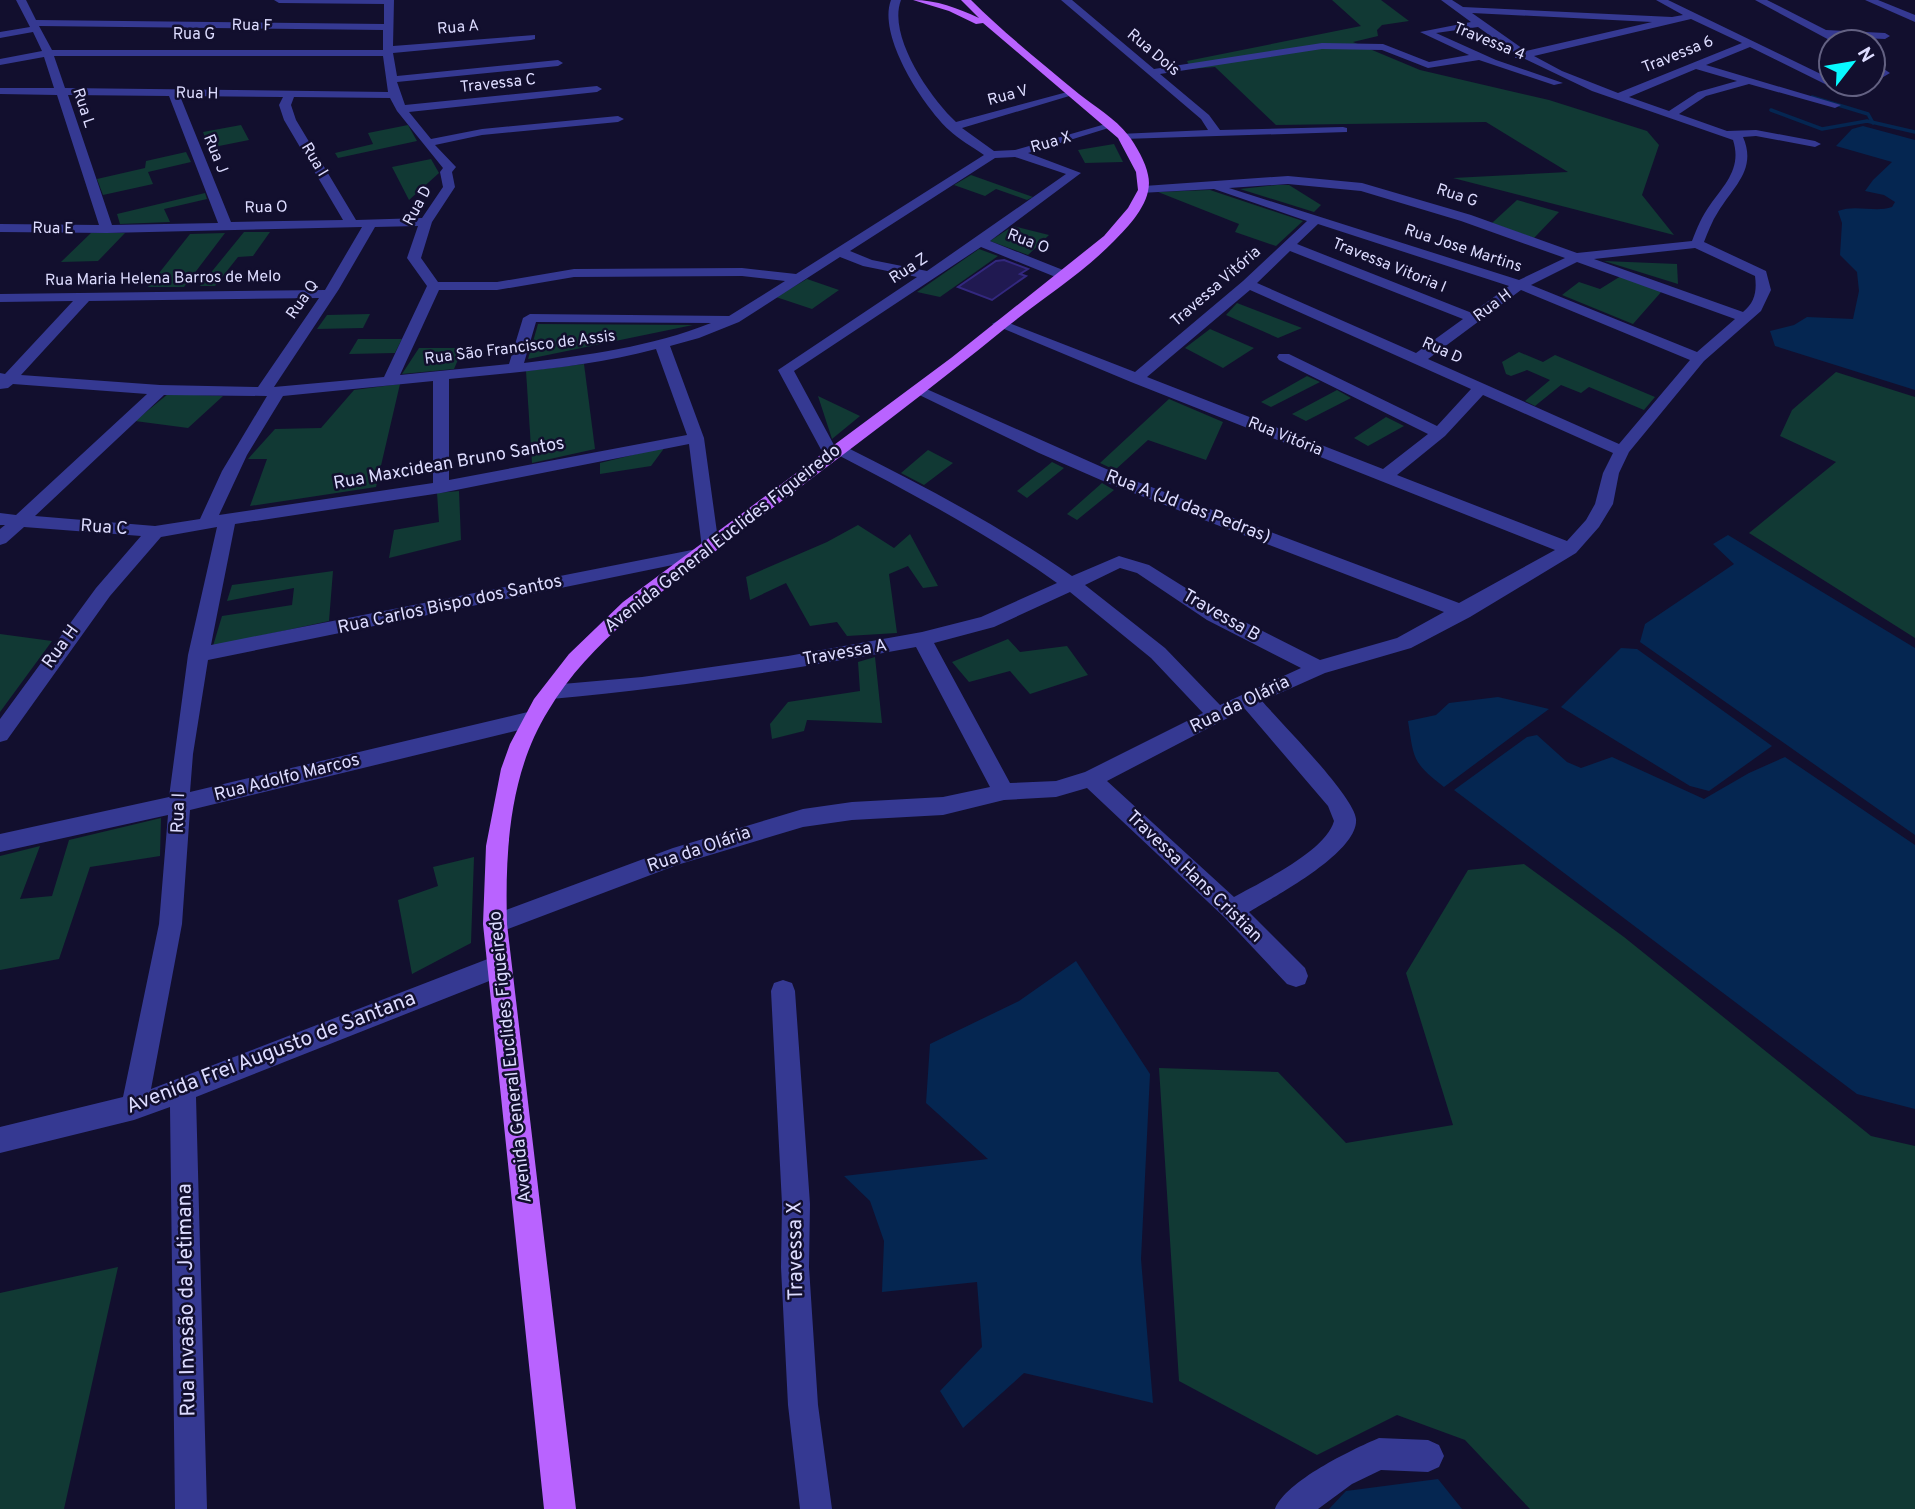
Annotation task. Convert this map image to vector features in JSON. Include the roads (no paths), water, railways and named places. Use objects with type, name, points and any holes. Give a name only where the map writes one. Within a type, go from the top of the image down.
[{"type":"main road","points":[[918,0],[952,9],[999,33]]},
{"type":"main road","points":[[966,0],[977,4],[999,33],[1116,131],[1139,164],[1144,190]]},
{"type":"main road","name":"Avenida General Euclides Figueiredo","points":[[560,1509],[498,966],[493,871],[513,763],[532,719],[598,636],[630,607],[918,390],[1063,275],[1120,228],[1144,190]]},
{"type":"street","points":[[279,0],[389,1]]},
{"type":"street","points":[[896,0],[892,7],[902,55],[910,75],[952,127],[992,155]]},
{"type":"street","name":"Rua Dois","points":[[1066,0],[1205,117],[1216,134]]},
{"type":"street","points":[[1446,0],[1525,55],[1596,89],[1732,136],[1756,133],[1815,144]]},
{"type":"street","points":[[1661,0],[1817,77]]},
{"type":"street","points":[[1760,0],[1818,28]]},
{"type":"street","points":[[1870,0],[1912,20]]},
{"type":"street","name":"Rua L","points":[[16,1],[48,52],[107,229]]},
{"type":"street","name":"Rua D","points":[[389,1],[388,52],[394,79],[394,95],[401,109],[441,160],[450,167],[446,172],[449,187],[426,222],[414,258],[434,286]]},
{"type":"street","points":[[1563,6],[1580,17]]},
{"type":"street","points":[[1459,10],[1671,20]]},
{"type":"street","points":[[1492,62],[1690,16]]},
{"type":"street","name":"Travessa 4","points":[[1479,23],[1426,32],[1492,62],[1555,82],[1596,89]]},
{"type":"street","points":[[0,35],[34,26]]},
{"type":"street","name":"Rua F","points":[[34,26],[388,27]]},
{"type":"street","points":[[1887,36],[1897,34]]},
{"type":"street","name":"Rua A","points":[[388,52],[531,37]]},
{"type":"street","name":"Travessa 6","points":[[1618,97],[1749,44]]},
{"type":"street","points":[[1153,72],[1322,46],[1383,47],[1428,65],[1479,57]]},
{"type":"street","name":"Rua G","points":[[0,62],[48,52],[388,52]]},
{"type":"street","points":[[394,79],[558,63]]},
{"type":"street","points":[[1694,65],[1835,105]]},
{"type":"street","points":[[1670,115],[1702,94],[1748,80]]},
{"type":"street","name":"Travessa C","points":[[401,109],[597,89]]},
{"type":"street","name":"Rua H","points":[[0,91],[394,95]]},
{"type":"street","name":"Rua J","points":[[174,94],[226,226]]},
{"type":"street","name":"Rua V","points":[[952,127],[1071,94]]},
{"type":"street","name":"Rua I","points":[[290,95],[285,102],[290,120],[352,224]]},
{"type":"street","points":[[1623,115],[1643,106]]},
{"type":"street","points":[[429,143],[482,132],[618,119]]},
{"type":"street","name":"Rua X","points":[[992,155],[1016,153],[1116,131],[1216,134],[1343,130]]},
{"type":"street","points":[[1697,244],[1713,209],[1737,181],[1741,171],[1743,160],[1732,136]]},
{"type":"street","name":"Rua Z","points":[[835,451],[786,370],[980,242],[1075,173],[1016,153]]},
{"type":"street","name":"Rua São Francisco de Assis","points":[[3,381],[160,390],[270,392],[515,368],[662,345],[707,331],[734,319],[992,155]]},
{"type":"street","name":"Rua G","points":[[1144,190],[1288,180],[1348,184],[1454,214],[1745,318]]},
{"type":"street","name":"Rua Jose Martins","points":[[1211,186],[1520,285],[1699,358]]},
{"type":"street","name":"Travessa Vitória","points":[[1136,379],[1248,284],[1316,219]]},
{"type":"street","name":"Rua O","points":[[107,229],[426,222]]},
{"type":"street","name":"Rua Q","points":[[270,392],[327,294],[345,272],[370,225]]},
{"type":"street","name":"Rua E","points":[[0,228],[107,229]]},
{"type":"street","name":"Rua O","points":[[980,242],[1063,275]]},
{"type":"street","name":"Rua H","points":[[1418,359],[1520,285],[1577,257],[1697,244]]},
{"type":"street","name":"Rua da Olária","points":[[495,924],[673,857],[773,826],[852,811],[943,806],[1004,792],[1056,789],[1091,779],[1248,699],[1318,668],[1404,643],[1463,612],[1570,549],[1593,523],[1604,504],[1611,474],[1622,451],[1699,358],[1745,318],[1761,300],[1764,290],[1761,274],[1697,244]]},
{"type":"street","name":"Travessa Vitoria I","points":[[1290,246],[1475,319]]},
{"type":"street","points":[[839,252],[868,263],[930,276]]},
{"type":"street","points":[[390,381],[434,286],[498,286],[574,273],[742,272],[798,278]]},
{"type":"street","name":"Rua D","points":[[1248,284],[1622,451]]},
{"type":"street","name":"Rua Maria Helena Barros de Melo","points":[[0,298],[327,294]]},
{"type":"street","points":[[3,381],[85,297]]},
{"type":"street","points":[[515,368],[530,318],[734,319]]},
{"type":"street","name":"Rua Vitória","points":[[999,324],[1570,549]]},
{"type":"street","points":[[662,345],[696,438],[705,551]]},
{"type":"street","points":[[1284,357],[1439,433]]},
{"type":"street","points":[[441,376],[441,488]]},
{"type":"street","points":[[1384,477],[1439,433],[1481,388]]},
{"type":"street","points":[[0,539],[160,390]]},
{"type":"street","name":"Rua A (Jd das Pedras)","points":[[918,390],[1116,480],[1463,612]]},
{"type":"street","name":"Rua I","points":[[134,1107],[174,902],[177,804],[217,520],[217,496],[270,392]]},
{"type":"street","name":"Rua Maxcidean Bruno Santos","points":[[217,520],[441,488],[696,438]]},
{"type":"street","points":[[835,451],[944,506],[1070,584],[1158,652],[1217,715]]},
{"type":"street","name":"Rua C","points":[[0,519],[155,532],[217,520]]},
{"type":"street","name":"Rua H","points":[[0,734],[103,592],[155,532]]},
{"type":"street","name":"Rua Carlos Bispo dos Santos","points":[[198,655],[705,551]]},
{"type":"street","name":"Travessa A","points":[[551,692],[655,682],[788,663],[922,639],[987,622],[1111,564],[1125,563]]},
{"type":"street","name":"Travessa B","points":[[1125,563],[1143,569],[1214,615],[1318,668]]},
{"type":"street","points":[[922,639],[1004,792]]},
{"type":"street","points":[[1232,910],[1324,852],[1345,822],[1345,815],[1336,800],[1248,699]]},
{"type":"street","name":"Rua Adolfo Marcos","points":[[0,843],[177,804],[532,719]]},
{"type":"street","name":"Travessa Hans Cristian","points":[[1091,779],[1232,910],[1296,976]]},
{"type":"street","name":"Avenida Frei Augusto de Santana","points":[[0,1140],[134,1107],[183,1090],[498,966]]},
{"type":"street","name":"Travessa X","points":[[783,991],[796,1204],[795,1267],[803,1405],[816,1509]]},
{"type":"street","name":"Rua Invasão da Jetimana","points":[[183,1090],[188,1507]]},
{"type":"street","points":[[1292,1509],[1341,1473],[1379,1454],[1428,1456]]},
{"type":"water","points":[[1863,126],[1915,140],[1915,390],[1775,346],[1770,331],[1794,325],[1807,317],[1853,319],[1859,291],[1857,272],[1840,255],[1842,223],[1838,211],[1852,208],[1886,209],[1892,207],[1895,202],[1884,195],[1865,191],[1892,162],[1836,146],[1852,129]]},
{"type":"water","points":[[1728,535],[1915,648],[1915,835],[1640,642],[1645,624],[1734,564],[1713,544]]},
{"type":"water","points":[[1621,648],[1637,649],[1772,746],[1709,791],[1690,786],[1561,707]]},
{"type":"water","points":[[1498,697],[1549,709],[1444,787],[1426,772],[1417,760],[1408,721],[1436,715],[1449,703]]},
{"type":"water","points":[[1537,735],[1567,762],[1581,768],[1612,757],[1704,799],[1749,773],[1785,757],[1915,845],[1915,1109],[1857,1094],[1454,790],[1527,737]]},
{"type":"water","points":[[1076,961],[1150,1074],[1141,1259],[1153,1403],[1024,1373],[963,1428],[940,1391],[982,1347],[977,1282],[882,1292],[884,1241],[870,1201],[844,1176],[988,1159],[926,1103],[930,1044],[1019,1001]]},
{"type":"water","points":[[1438,1479],[1462,1509],[1329,1509],[1346,1491]]},
{"type":"waterway","points":[[1812,97],[1868,114],[1873,122]]},
{"type":"waterway","points":[[1771,110],[1822,129],[1873,122]]},
{"type":"waterway","points":[[1873,122],[1915,132]]}]
